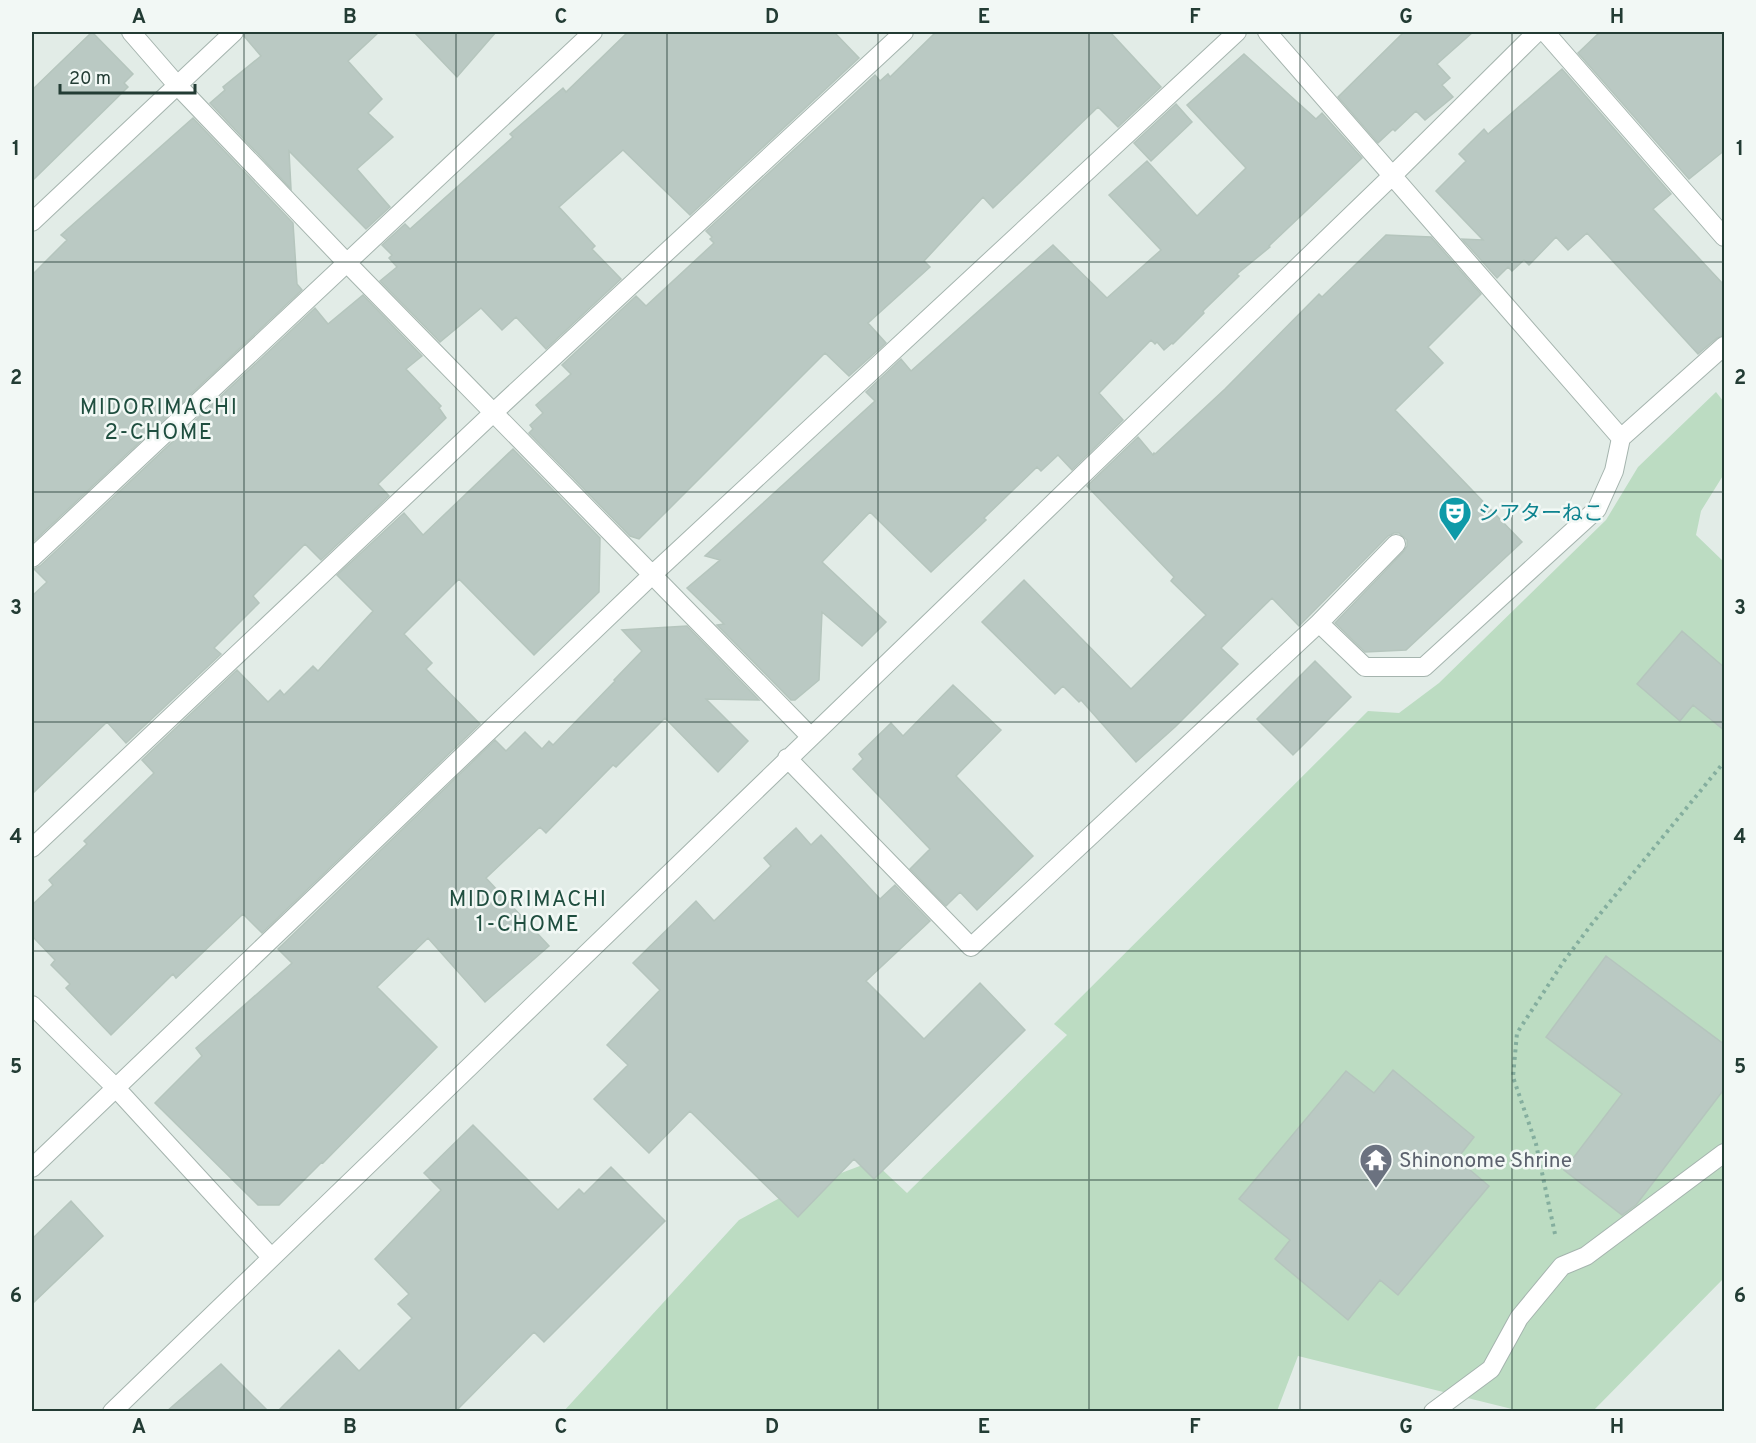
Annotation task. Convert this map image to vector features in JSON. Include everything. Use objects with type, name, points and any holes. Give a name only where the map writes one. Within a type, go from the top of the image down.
[{"type":"street","points":[[131,32],[177,85],[347,263],[810,736]]},
{"type":"street","points":[[32,222],[234,32]]},
{"type":"street","points":[[32,558],[593,32]]},
{"type":"street","points":[[32,848],[493,413],[904,32]]},
{"type":"street","points":[[32,1168],[652,575],[1237,32]]},
{"type":"street","points":[[1267,32],[1621,438]]},
{"type":"street","points":[[112,1412],[1392,176],[1537,32]]},
{"type":"street","points":[[1545,32],[1725,237]]},
{"type":"street","points":[[1319,622],[1365,667],[1424,667],[1596,508],[1614,471],[1621,438],[1725,346]]},
{"type":"street","points":[[787,758],[971,947],[1319,622],[1396,544]]},
{"type":"street","points":[[32,1005],[115,1088],[272,1257]]},
{"type":"street","points":[[1433,1412],[1491,1369],[1519,1318],[1562,1266],[1586,1256],[1725,1153]]},
{"type":"path","points":[[1562,1266],[1536,1144],[1513,1077],[1517,1033],[1564,961],[1591,925],[1725,762]]},
{"type":"green space","points":[[1716,392],[1724,402],[1724,474],[1701,511],[1696,535],[1724,562],[1724,1278],[1593,1411],[1520,1411],[1298,1356],[1277,1411],[563,1412],[739,1220],[791,1192],[873,1161],[907,1193],[1067,1035],[1054,1024],[1368,711],[1399,713],[1439,683],[1606,520],[1638,467]]},
{"type":"building","points":[[92,32],[133,74],[124,83],[128,87],[32,181],[32,90]]},
{"type":"building","points":[[245,32],[379,32],[348,61],[382,99],[368,113],[393,137],[357,169],[390,207],[366,229],[289,151],[291,189],[210,103],[225,90],[223,87],[261,56],[244,36]]},
{"type":"building","points":[[414,32],[496,32],[457,77]]},
{"type":"building","points":[[628,32],[834,32],[859,58],[690,215],[623,150],[559,207],[595,246],[592,249],[621,279],[546,349],[516,317],[502,330],[481,308],[440,342],[380,281],[397,267],[389,258],[392,255],[382,245],[405,224],[410,229],[513,137],[510,134],[563,88],[566,92]]},
{"type":"building","points":[[936,32],[1110,32],[1161,87],[1118,127],[1098,107],[993,208],[983,197],[924,261],[930,267],[868,323],[886,343],[849,376],[825,353],[639,539],[630,536],[529,433],[533,429],[530,425],[543,413],[536,405],[571,374],[562,365],[636,296],[646,306],[714,243],[706,231],[875,75],[880,81],[888,74],[890,77]]},
{"type":"building","points":[[1404,32],[1473,32],[1437,64],[1450,78],[1442,85],[1453,97],[1425,120],[1416,111],[1378,143],[1338,97]]},
{"type":"building","points":[[1600,32],[1725,32],[1725,150],[1689,179],[1578,53]]},
{"type":"building","points":[[1244,54],[1316,119],[1322,113],[1362,158],[1270,247],[1237,274],[1239,276],[1173,344],[1164,350],[1157,342],[1155,344],[1151,340],[1099,393],[1123,420],[1072,470],[1058,455],[1041,471],[1037,467],[931,572],[870,512],[822,562],[886,622],[862,646],[822,612],[819,680],[795,700],[791,700],[717,625],[724,624],[687,588],[720,560],[705,556],[875,401],[866,392],[901,359],[911,371],[1053,245],[1107,298],[1161,250],[1109,195],[1147,161],[1197,216],[1246,168],[1187,105]]},
{"type":"building","points":[[1562,69],[1671,194],[1653,209],[1725,286],[1725,335],[1717,338],[1698,354],[1587,233],[1568,250],[1556,237],[1529,265],[1524,260],[1512,271],[1508,267],[1497,278],[1462,239],[1483,240],[1436,191],[1466,161],[1459,154],[1484,129],[1488,134]]},
{"type":"building","points":[[1176,104],[1192,122],[1151,161],[1134,143]]},
{"type":"building","points":[[193,118],[293,223],[297,284],[302,290],[32,543],[32,275],[67,240],[61,235]]},
{"type":"building","points":[[1386,235],[1431,237],[1481,294],[1428,347],[1443,363],[1395,410],[1522,542],[1406,650],[1365,652],[1335,623],[1404,551],[1407,540],[1399,533],[1388,536],[1299,626],[1272,598],[1221,648],[1238,664],[1136,762],[1081,700],[1079,702],[1063,686],[1055,694],[982,622],[1024,580],[1131,689],[1206,615],[1171,581],[1174,577],[1087,486],[1138,437],[1153,455],[1155,454],[1225,389],[1319,294],[1322,297]]},
{"type":"building","points":[[363,295],[422,356],[406,369],[441,406],[439,408],[446,418],[378,484],[389,496],[321,560],[305,544],[253,596],[259,603],[214,648],[221,654],[126,743],[107,722],[32,794],[32,596],[47,582],[34,569],[40,566],[315,308],[328,324]]},
{"type":"building","points":[[513,449],[600,538],[599,592],[534,655],[459,579],[404,634],[432,663],[426,669],[480,724],[262,933],[243,914],[176,978],[173,974],[111,1035],[66,988],[70,984],[51,965],[55,960],[32,936],[32,905],[53,885],[49,880],[87,844],[84,841],[154,773],[142,760],[237,670],[268,702],[280,690],[284,695],[313,666],[318,671],[373,611],[337,575],[404,513],[423,535]]},
{"type":"building","points":[[687,626],[759,700],[706,699],[748,741],[718,772],[665,718],[616,767],[613,765],[546,833],[540,827],[486,878],[549,946],[485,1002],[428,938],[377,987],[437,1047],[279,1205],[258,1205],[155,1103],[202,1056],[196,1048],[292,963],[278,949],[495,740],[506,751],[525,732],[542,749],[549,741],[553,745],[642,651],[622,630]]},
{"type":"building","points":[[1682,631],[1725,668],[1725,731],[1693,705],[1680,721],[1637,684]]},
{"type":"building","points":[[1315,661],[1351,697],[1293,755],[1257,719]]},
{"type":"building","points":[[953,685],[1001,730],[956,776],[1033,856],[977,910],[960,892],[946,906],[910,869],[930,849],[853,769],[863,759],[859,754],[891,723],[903,736]]},
{"type":"building","points":[[796,828],[811,845],[821,835],[880,899],[895,885],[930,921],[866,981],[924,1039],[980,983],[1025,1030],[874,1179],[854,1159],[798,1217],[690,1111],[649,1153],[594,1099],[628,1065],[607,1045],[660,990],[633,963],[696,901],[714,921],[771,866],[764,858]]},
{"type":"building","points":[[1606,956],[1725,1045],[1725,1088],[1636,1205],[1622,1215],[1564,1170],[1622,1094],[1546,1037]]},
{"type":"building","points":[[1393,1070],[1474,1137],[1457,1159],[1489,1186],[1398,1295],[1380,1280],[1348,1320],[1275,1259],[1290,1240],[1239,1199],[1346,1071],[1374,1093]]},
{"type":"building","points":[[473,1125],[558,1210],[579,1189],[584,1194],[611,1167],[665,1221],[544,1342],[534,1332],[455,1412],[277,1412],[339,1350],[359,1371],[412,1318],[398,1304],[409,1294],[375,1259],[441,1190],[424,1173]]},
{"type":"building","points":[[71,1201],[103,1236],[32,1304],[32,1239]]},
{"type":"building","points":[[221,1364],[269,1412],[166,1412]]},
{"type":"place","name":"シアターねこ","points":[[1455,542]]},
{"type":"place","name":"Shinonome Shrine","points":[[1376,1189]]},
{"type":"district","name":"MIDORIMACHI 2-CHOME","points":[[159,419]]},
{"type":"district","name":"MIDORIMACHI 1-CHOME","points":[[528,910]]}]
